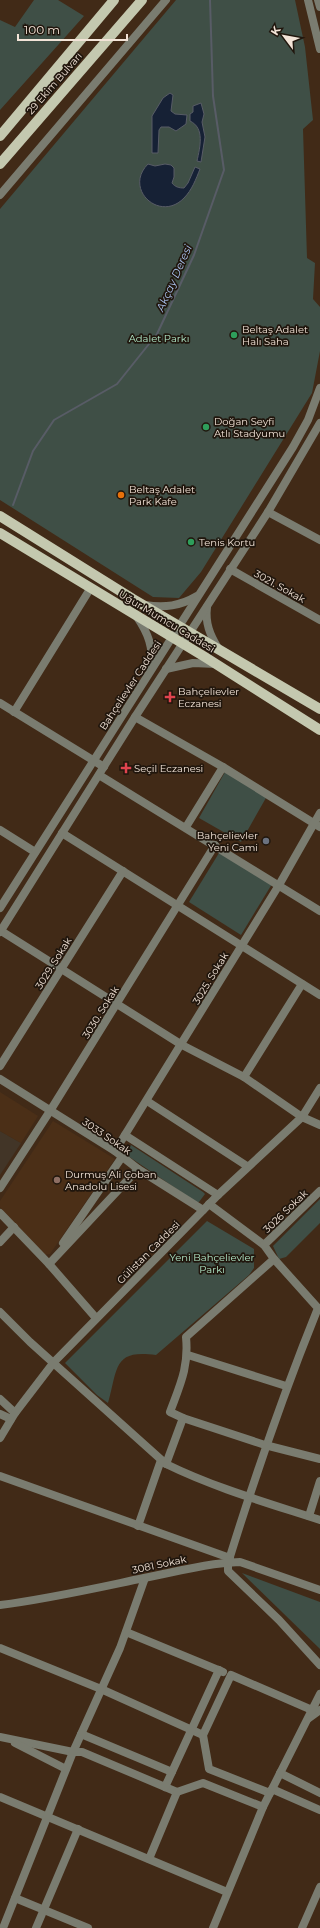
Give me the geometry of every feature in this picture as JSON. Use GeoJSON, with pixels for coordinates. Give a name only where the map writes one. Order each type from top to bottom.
{"type":"FeatureCollection","features":[{"type":"Feature","properties":{"kind":"main road","name":"29 Ekim Bulvarı"},"geometry":{"type":"LineString","coordinates":[[1,134],[114,0]]}},
{"type":"Feature","properties":{"kind":"main road","name":"29 Ekim Bulvarı"},"geometry":{"type":"LineString","coordinates":[[0,164],[142,0]]}},
{"type":"Feature","properties":{"kind":"main road","name":"Uğur Mumcu Caddesi"},"geometry":{"type":"LineString","coordinates":[[0,516],[143,605],[320,709]]}},
{"type":"Feature","properties":{"kind":"main road","name":"Uğur Mumcu Caddesi"},"geometry":{"type":"LineString","coordinates":[[0,533],[90,589],[216,664],[320,730]]}},
{"type":"Feature","properties":{"kind":"street"},"geometry":{"type":"LineString","coordinates":[[0,195],[166,0]]}},
{"type":"Feature","properties":{"kind":"street"},"geometry":{"type":"LineString","coordinates":[[308,0],[320,49]]}},
{"type":"Feature","properties":{"kind":"street"},"geometry":{"type":"LineString","coordinates":[[318,0],[320,7]]}},
{"type":"Feature","properties":{"kind":"street","name":"Bahçelievler Caddesi"},"geometry":{"type":"LineString","coordinates":[[0,908],[293,447],[308,420],[320,388]]}},
{"type":"Feature","properties":{"kind":"street"},"geometry":{"type":"LineString","coordinates":[[320,423],[268,512],[135,716],[0,931],[117,1002],[182,1045],[244,1078],[302,1117],[320,1125]]}},
{"type":"Feature","properties":{"kind":"street"},"geometry":{"type":"LineString","coordinates":[[268,512],[320,540]]}},
{"type":"Feature","properties":{"kind":"street","name":"3021. Sokak"},"geometry":{"type":"LineString","coordinates":[[230,570],[320,620]]}},
{"type":"Feature","properties":{"kind":"street"},"geometry":{"type":"LineString","coordinates":[[14,712],[90,589]]}},
{"type":"Feature","properties":{"kind":"street"},"geometry":{"type":"LineString","coordinates":[[143,605],[164,607],[177,606],[200,594]]}},
{"type":"Feature","properties":{"kind":"street"},"geometry":{"type":"LineString","coordinates":[[207,606],[206,616],[208,629],[218,648]]}},
{"type":"Feature","properties":{"kind":"street"},"geometry":{"type":"LineString","coordinates":[[137,617],[151,644],[152,653],[150,671]]}},
{"type":"Feature","properties":{"kind":"street"},"geometry":{"type":"LineString","coordinates":[[166,669],[192,663],[216,664]]}},
{"type":"Feature","properties":{"kind":"street"},"geometry":{"type":"LineString","coordinates":[[0,703],[104,767]]}},
{"type":"Feature","properties":{"kind":"street"},"geometry":{"type":"LineString","coordinates":[[135,716],[224,767],[317,825]]}},
{"type":"Feature","properties":{"kind":"street"},"geometry":{"type":"LineString","coordinates":[[186,827],[224,767]]}},
{"type":"Feature","properties":{"kind":"street"},"geometry":{"type":"LineString","coordinates":[[99,774],[279,884],[320,911]]}},
{"type":"Feature","properties":{"kind":"street","name":"3025. Sokak"},"geometry":{"type":"LineString","coordinates":[[115,1151],[182,1045],[279,884],[317,825],[320,813]]}},
{"type":"Feature","properties":{"kind":"street"},"geometry":{"type":"LineString","coordinates":[[0,830],[35,852]]}},
{"type":"Feature","properties":{"kind":"street"},"geometry":{"type":"LineString","coordinates":[[62,833],[320,995]]}},
{"type":"Feature","properties":{"kind":"street","name":"3030. Sokak"},"geometry":{"type":"LineString","coordinates":[[0,1188],[50,1111],[215,845]]}},
{"type":"Feature","properties":{"kind":"street","name":"3029. Sokak"},"geometry":{"type":"LineString","coordinates":[[0,1066],[123,871]]}},
{"type":"Feature","properties":{"kind":"street"},"geometry":{"type":"LineString","coordinates":[[244,1078],[302,984]]}},
{"type":"Feature","properties":{"kind":"street","name":"3033 Sokak"},"geometry":{"type":"LineString","coordinates":[[0,1079],[115,1151],[138,1170],[206,1207],[264,1245],[274,1259],[319,1309]]}},
{"type":"Feature","properties":{"kind":"street","name":"Gülistan Caddesi"},"geometry":{"type":"LineString","coordinates":[[0,1438],[13,1416],[54,1362],[247,1166],[302,1117],[320,1088]]}},
{"type":"Feature","properties":{"kind":"street"},"geometry":{"type":"LineString","coordinates":[[147,1101],[247,1166]]}},
{"type":"Feature","properties":{"kind":"street","name":"3033 Sokak"},"geometry":{"type":"LineString","coordinates":[[125,1136],[218,1195]]}},
{"type":"Feature","properties":{"kind":"street"},"geometry":{"type":"LineString","coordinates":[[49,1264],[122,1157]]}},
{"type":"Feature","properties":{"kind":"street"},"geometry":{"type":"LineString","coordinates":[[49,1264],[138,1170]]}},
{"type":"Feature","properties":{"kind":"street","name":"3026 Sokak"},"geometry":{"type":"LineString","coordinates":[[264,1245],[320,1191]]}},
{"type":"Feature","properties":{"kind":"street"},"geometry":{"type":"LineString","coordinates":[[0,1213],[49,1264],[96,1318]]}},
{"type":"Feature","properties":{"kind":"street"},"geometry":{"type":"LineString","coordinates":[[0,1242],[14,1227]]}},
{"type":"Feature","properties":{"kind":"street"},"geometry":{"type":"LineString","coordinates":[[274,1259],[186,1338],[188,1355],[184,1373],[170,1412],[183,1418],[265,1445],[320,1459]]}},
{"type":"Feature","properties":{"kind":"street"},"geometry":{"type":"LineString","coordinates":[[319,1309],[286,1386],[265,1445],[229,1560],[228,1571],[283,1625],[320,1665]]}},
{"type":"Feature","properties":{"kind":"street"},"geometry":{"type":"LineString","coordinates":[[0,1312],[30,1342],[164,1462],[182,1472],[249,1497],[320,1520]]}},
{"type":"Feature","properties":{"kind":"street"},"geometry":{"type":"LineString","coordinates":[[188,1355],[286,1386]]}},
{"type":"Feature","properties":{"kind":"street"},"geometry":{"type":"LineString","coordinates":[[0,1399],[13,1416]]}},
{"type":"Feature","properties":{"kind":"street"},"geometry":{"type":"LineString","coordinates":[[0,1414],[13,1416]]}},
{"type":"Feature","properties":{"kind":"street"},"geometry":{"type":"LineString","coordinates":[[138,1526],[183,1418]]}},
{"type":"Feature","properties":{"kind":"street"},"geometry":{"type":"LineString","coordinates":[[0,1476],[229,1560]]}},
{"type":"Feature","properties":{"kind":"street"},"geometry":{"type":"LineString","coordinates":[[309,1516],[320,1481]]}},
{"type":"Feature","properties":{"kind":"street","name":"3081 Sokak"},"geometry":{"type":"LineString","coordinates":[[0,1605],[145,1578],[229,1560],[240,1562],[320,1590]]}},
{"type":"Feature","properties":{"kind":"street"},"geometry":{"type":"LineString","coordinates":[[3,1928],[73,1752],[126,1632],[145,1578]]}},
{"type":"Feature","properties":{"kind":"street"},"geometry":{"type":"LineString","coordinates":[[126,1632],[316,1710]]}},
{"type":"Feature","properties":{"kind":"street"},"geometry":{"type":"LineString","coordinates":[[0,1648],[101,1688],[203,1736]]}},
{"type":"Feature","properties":{"kind":"street"},"geometry":{"type":"LineString","coordinates":[[165,1787],[219,1670]]}},
{"type":"Feature","properties":{"kind":"street"},"geometry":{"type":"LineString","coordinates":[[203,1783],[209,1769],[203,1736],[231,1675]]}},
{"type":"Feature","properties":{"kind":"street"},"geometry":{"type":"LineString","coordinates":[[213,1928],[263,1807],[307,1720],[316,1710],[320,1694]]}},
{"type":"Feature","properties":{"kind":"street"},"geometry":{"type":"LineString","coordinates":[[81,1734],[172,1772]]}},
{"type":"Feature","properties":{"kind":"street"},"geometry":{"type":"LineString","coordinates":[[2,1738],[73,1752],[82,1752],[177,1792],[203,1783],[263,1807]]}},
{"type":"Feature","properties":{"kind":"street"},"geometry":{"type":"LineString","coordinates":[[2,1738],[66,1769]]}},
{"type":"Feature","properties":{"kind":"street"},"geometry":{"type":"LineString","coordinates":[[209,1769],[320,1810]]}},
{"type":"Feature","properties":{"kind":"street"},"geometry":{"type":"LineString","coordinates":[[280,1773],[320,1793]]}},
{"type":"Feature","properties":{"kind":"street"},"geometry":{"type":"LineString","coordinates":[[149,1859],[177,1792]]}},
{"type":"Feature","properties":{"kind":"street"},"geometry":{"type":"LineString","coordinates":[[0,1797],[227,1892]]}},
{"type":"Feature","properties":{"kind":"street"},"geometry":{"type":"LineString","coordinates":[[36,1928],[78,1829]]}},
{"type":"Feature","properties":{"kind":"street"},"geometry":{"type":"LineString","coordinates":[[302,1928],[320,1886]]}},
{"type":"Feature","properties":{"kind":"street"},"geometry":{"type":"LineString","coordinates":[[15,1898],[88,1928]]}},
{"type":"Feature","properties":{"kind":"shaded area"},"geometry":{"type":"Polygon","coordinates":[[[0,1092],[38,1116],[21,1143],[0,1131],[0,1092]]]}},
{"type":"Feature","properties":{"kind":"shaded area","name":"Durmuş Ali Çoban Anadolu Lisesi"},"geometry":{"type":"Polygon","coordinates":[[[53,1121],[115,1159],[50,1254],[44,1255],[0,1207],[0,1201],[53,1121]]]}},
{"type":"Feature","properties":{"kind":"shaded area"},"geometry":{"type":"Polygon","coordinates":[[[0,1131],[21,1143],[0,1175],[0,1131]]]}},
{"type":"Feature","properties":{"kind":"green space"},"geometry":{"type":"Polygon","coordinates":[[[34,0],[58,0],[84,16],[0,110],[0,20],[15,27],[34,0]]]}},
{"type":"Feature","properties":{"kind":"green space","name":"Adalet Parkı"},"geometry":{"type":"Polygon","coordinates":[[[176,0],[295,0],[305,47],[313,120],[303,129],[307,258],[315,263],[313,299],[320,307],[320,351],[312,393],[201,572],[179,598],[153,597],[0,500],[0,209],[176,0]]]}},
{"type":"Feature","properties":{"kind":"green space"},"geometry":{"type":"Polygon","coordinates":[[[225,772],[267,796],[241,842],[199,818],[225,772]]]}},
{"type":"Feature","properties":{"kind":"green space"},"geometry":{"type":"Polygon","coordinates":[[[219,853],[272,884],[241,935],[189,902],[219,853]]]}},
{"type":"Feature","properties":{"kind":"green space"},"geometry":{"type":"Polygon","coordinates":[[[131,1145],[205,1194],[199,1202],[196,1202],[125,1154],[131,1145]]]}},
{"type":"Feature","properties":{"kind":"green space"},"geometry":{"type":"Polygon","coordinates":[[[320,1199],[320,1223],[286,1257],[279,1259],[273,1246],[320,1199]]]}},
{"type":"Feature","properties":{"kind":"green space","name":"Yeni Bahçelievler Parkı"},"geometry":{"type":"Polygon","coordinates":[[[207,1221],[254,1249],[254,1268],[249,1275],[156,1355],[142,1354],[132,1355],[125,1358],[116,1371],[108,1403],[97,1395],[65,1363],[207,1221]]]}},
{"type":"Feature","properties":{"kind":"green space"},"geometry":{"type":"Polygon","coordinates":[[[242,1573],[320,1602],[320,1649],[242,1573]]]}},
{"type":"Feature","properties":{"kind":"water"},"geometry":{"type":"Polygon","coordinates":[[[170,93],[173,95],[171,111],[175,114],[187,115],[186,124],[176,131],[169,127],[161,127],[159,130],[158,153],[152,153],[152,116],[163,98],[170,93]]]}},
{"type":"Feature","properties":{"kind":"water"},"geometry":{"type":"Polygon","coordinates":[[[201,103],[204,114],[202,122],[205,137],[201,162],[197,161],[200,133],[195,124],[190,121],[190,114],[193,112],[193,106],[201,103]]]}},
{"type":"Feature","properties":{"kind":"water"},"geometry":{"type":"Polygon","coordinates":[[[148,164],[155,166],[165,164],[171,165],[174,168],[172,183],[182,188],[184,188],[188,183],[195,167],[200,169],[192,188],[187,195],[175,205],[165,207],[155,205],[148,200],[142,192],[140,183],[141,174],[148,164]]]}},
{"type":"Feature","properties":{"kind":"waterway","name":"Akçay Deresi"},"geometry":{"type":"LineString","coordinates":[[13,505],[33,451],[54,420],[117,384],[157,334],[194,255],[224,170],[213,96],[210,0]]}},
{"type":"Feature","properties":{"kind":"place","name":"Beltaş Adalet Halı Saha"},"geometry":{"type":"Point","coordinates":[234,335]}},
{"type":"Feature","properties":{"kind":"place","name":"Doğan Seyfi Atlı Stadyumu"},"geometry":{"type":"Point","coordinates":[206,427]}},
{"type":"Feature","properties":{"kind":"place","name":"Beltaş Adalet Park Kafe"},"geometry":{"type":"Point","coordinates":[121,495]}},
{"type":"Feature","properties":{"kind":"place","name":"Tenis Kortu"},"geometry":{"type":"Point","coordinates":[191,542]}},
{"type":"Feature","properties":{"kind":"place","name":"Bahçelievler Eczanesi"},"geometry":{"type":"Point","coordinates":[170,697]}},
{"type":"Feature","properties":{"kind":"place","name":"Seçil Eczanesi"},"geometry":{"type":"Point","coordinates":[126,768]}},
{"type":"Feature","properties":{"kind":"place","name":"Bahçelievler Yeni Cami"},"geometry":{"type":"Point","coordinates":[266,841]}},
{"type":"Feature","properties":{"kind":"place","name":"Durmuş Ali Çoban Anadolu Lisesi"},"geometry":{"type":"Point","coordinates":[57,1180]}}]}
